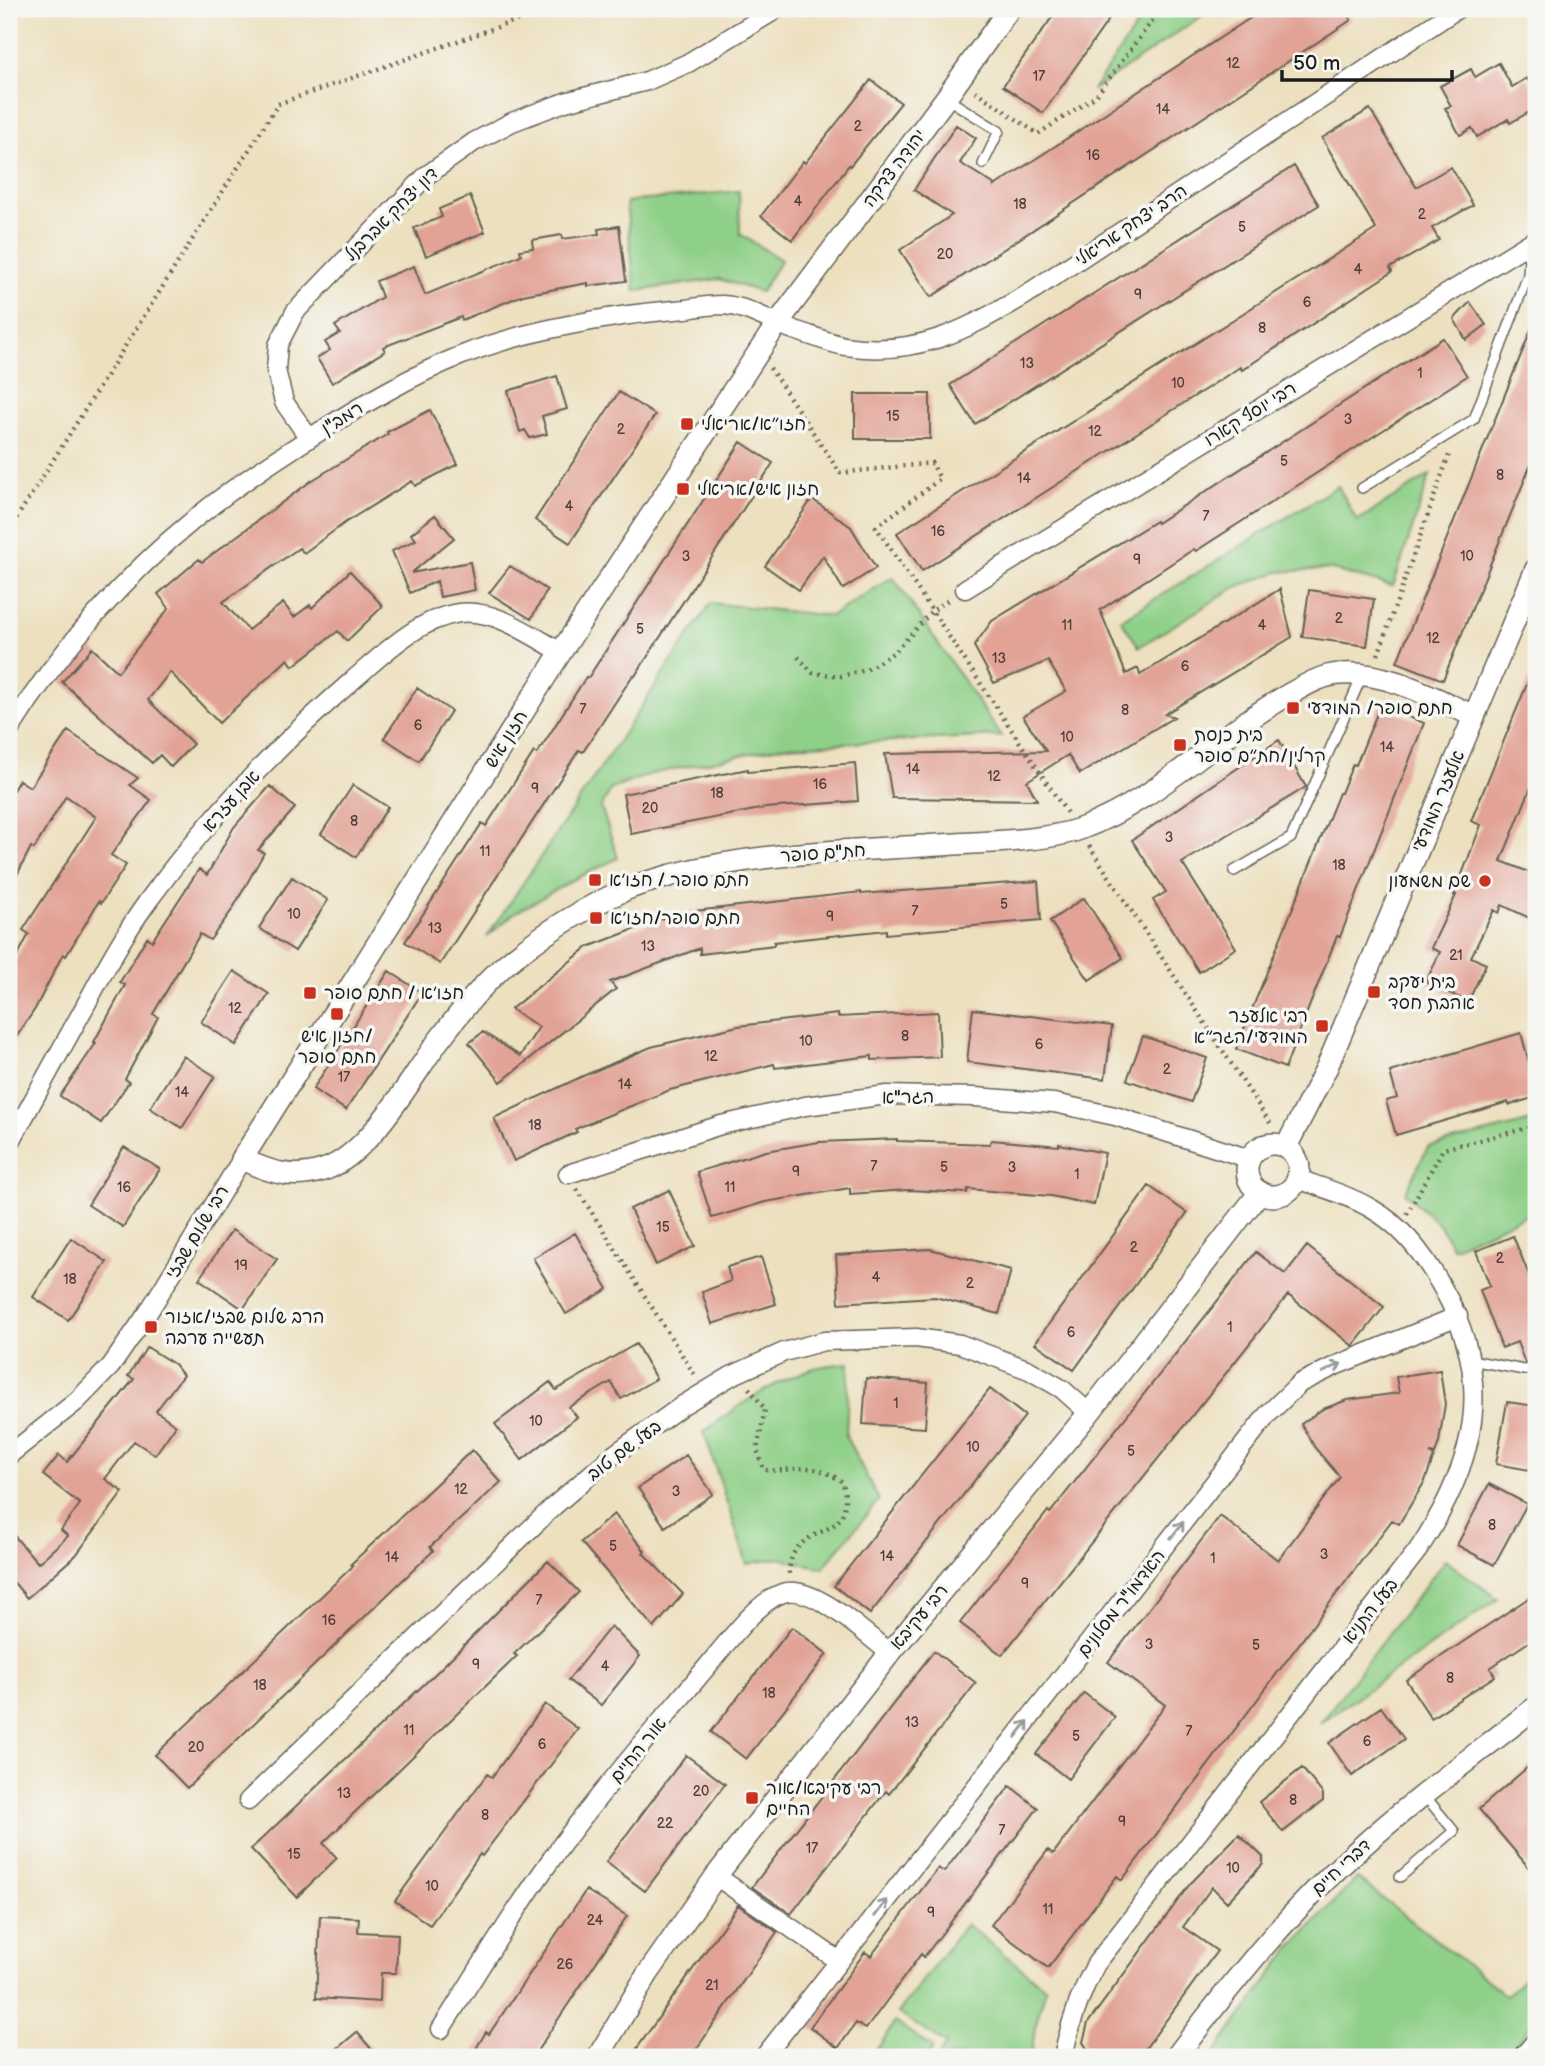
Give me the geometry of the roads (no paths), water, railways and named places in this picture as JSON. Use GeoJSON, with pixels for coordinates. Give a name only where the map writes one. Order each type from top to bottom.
{"type":"FeatureCollection","features":[{"type":"Feature","properties":{"kind":"street","name":"דון יצחק אברבנל"},"geometry":{"type":"LineString","coordinates":[[309,438],[284,402],[276,370],[278,345],[295,312],[427,175],[474,142],[512,122],[565,102],[648,81],[688,63],[778,9]]}},
{"type":"Feature","properties":{"kind":"street","name":"יהודה צדקה"},"geometry":{"type":"LineString","coordinates":[[777,324],[1009,9]]}},
{"type":"Feature","properties":{"kind":"street","name":"הרב יצחק אריאלי"},"geometry":{"type":"LineString","coordinates":[[777,324],[842,346],[877,349],[907,348],[944,338],[983,321],[1457,9]]}},
{"type":"Feature","properties":{"kind":"street","name":"רבי יוסף קארו"},"geometry":{"type":"LineString","coordinates":[[965,589],[1530,243]]}},
{"type":"Feature","properties":{"kind":"street","name":"רמב\"ן"},"geometry":{"type":"LineString","coordinates":[[9,731],[58,660],[104,606],[195,518],[309,438],[413,377],[461,355],[536,333],[635,314],[721,305],[745,309],[777,324]]}},
{"type":"Feature","properties":{"kind":"street","name":"חזון איש"},"geometry":{"type":"LineString","coordinates":[[242,1158],[561,652],[777,324]]}},
{"type":"Feature","properties":{"kind":"street","name":"אלעזר המודעי"},"geometry":{"type":"LineString","coordinates":[[1286,1147],[1327,1067],[1536,569]]}},
{"type":"Feature","properties":{"kind":"street","name":"אבן עזרא"},"geometry":{"type":"LineString","coordinates":[[9,1145],[102,976],[147,903],[199,836],[312,716],[393,646],[431,622],[458,613],[480,613],[502,620],[561,652]]}},
{"type":"Feature","properties":{"kind":"street","name":"חת\"ם סופר"},"geometry":{"type":"LineString","coordinates":[[242,1158],[281,1175],[300,1175],[326,1170],[350,1155],[374,1132],[442,1037],[482,989],[513,958],[561,923],[626,889],[698,868],[757,857],[976,842],[1046,836],[1078,830],[1138,801],[1262,710],[1315,680],[1339,673],[1389,680],[1474,716]]}},
{"type":"Feature","properties":{"kind":"street","name":"הגר\"א"},"geometry":{"type":"LineString","coordinates":[[568,1174],[721,1125],[805,1106],[887,1096],[975,1097],[1054,1103],[1115,1116],[1250,1159]]}},
{"type":"Feature","properties":{"kind":"street"},"geometry":{"type":"LineString","coordinates":[[1278,1144],[1286,1147],[1297,1157],[1300,1172],[1294,1186],[1274,1196],[1260,1192],[1250,1181],[1250,1159],[1262,1147],[1278,1144]]}},
{"type":"Feature","properties":{"kind":"street","name":"רבי שלום שבזי"},"geometry":{"type":"LineString","coordinates":[[9,1455],[77,1401],[111,1366],[149,1311],[242,1158]]}},
{"type":"Feature","properties":{"kind":"street","name":"בעל התניא"},"geometry":{"type":"LineString","coordinates":[[1063,2057],[1070,2022],[1080,1994],[1096,1964],[1418,1550],[1441,1516],[1459,1476],[1469,1441],[1475,1398],[1471,1360],[1458,1316],[1433,1270],[1408,1237],[1374,1210],[1342,1194],[1298,1179]]}},
{"type":"Feature","properties":{"kind":"street","name":"רבי עקיבא"},"geometry":{"type":"LineString","coordinates":[[598,2057],[647,1975],[716,1876],[890,1653],[1089,1413],[1260,1192]]}},
{"type":"Feature","properties":{"kind":"street","name":"האדמו\"ר מסלונים"},"geometry":{"type":"LineString","coordinates":[[764,2057],[1268,1414],[1300,1383],[1337,1365],[1458,1316]]}},
{"type":"Feature","properties":{"kind":"street","name":"בעל שם טוב"},"geometry":{"type":"LineString","coordinates":[[248,1801],[554,1506],[611,1456],[731,1376],[784,1352],[824,1341],[916,1338],[960,1344],[1029,1370],[1062,1389],[1089,1413]]}},
{"type":"Feature","properties":{"kind":"street","name":"אור החיים"},"geometry":{"type":"LineString","coordinates":[[441,2029],[509,1922],[572,1832],[641,1745],[751,1615],[775,1596],[789,1591],[810,1596],[828,1605],[890,1653]]}},
{"type":"Feature","properties":{"kind":"street","name":"דברי חיים"},"geometry":{"type":"LineString","coordinates":[[1175,2057],[1230,1986],[1296,1911],[1357,1850],[1536,1707]]}},
{"type":"Feature","properties":{"kind":"street"},"geometry":{"type":"LineString","coordinates":[[716,1876],[839,1961]]}},
{"type":"Feature","properties":{"kind":"street"},"geometry":{"type":"LineString","coordinates":[[1522,2057],[1536,2041]]}},
{"type":"Feature","properties":{"kind":"lane"},"geometry":{"type":"LineString","coordinates":[[946,98],[999,131],[983,164]]}},
{"type":"Feature","properties":{"kind":"lane"},"geometry":{"type":"LineString","coordinates":[[1362,488],[1474,419],[1528,275],[1530,243]]}},
{"type":"Feature","properties":{"kind":"lane"},"geometry":{"type":"LineString","coordinates":[[1234,871],[1291,838],[1367,675]]}},
{"type":"Feature","properties":{"kind":"lane"},"geometry":{"type":"LineString","coordinates":[[1471,1360],[1524,1370],[1536,1369]]}},
{"type":"Feature","properties":{"kind":"lane"},"geometry":{"type":"LineString","coordinates":[[1400,1877],[1454,1831],[1424,1796]]}},
{"type":"Feature","properties":{"kind":"place","name":"חזו״א/אריאלי"},"geometry":{"type":"Point","coordinates":[687,424]}},
{"type":"Feature","properties":{"kind":"place","name":"חזון איש/אריאלי"},"geometry":{"type":"Point","coordinates":[683,489]}},
{"type":"Feature","properties":{"kind":"place","name":"חתם סופר/ המודעי"},"geometry":{"type":"Point","coordinates":[1293,708]}},
{"type":"Feature","properties":{"kind":"place","name":"בית כנסת קרלין/חת״ם סופר"},"geometry":{"type":"Point","coordinates":[1180,745]}},
{"type":"Feature","properties":{"kind":"place","name":"חתם סופר / חזו׳א"},"geometry":{"type":"Point","coordinates":[595,880]}},
{"type":"Feature","properties":{"kind":"place","name":"שם משמעון"},"geometry":{"type":"Point","coordinates":[1485,881]}},
{"type":"Feature","properties":{"kind":"place","name":"חתם סופר/חזו׳א"},"geometry":{"type":"Point","coordinates":[596,918]}},
{"type":"Feature","properties":{"kind":"place","name":"בית יעקב אהבת חסד"},"geometry":{"type":"Point","coordinates":[1374,992]}},
{"type":"Feature","properties":{"kind":"place","name":"חזו׳א / חתם סופר"},"geometry":{"type":"Point","coordinates":[310,993]}},
{"type":"Feature","properties":{"kind":"place","name":"חזון איש/ חתם סופר"},"geometry":{"type":"Point","coordinates":[337,1014]}},
{"type":"Feature","properties":{"kind":"place","name":"רבי אלעזר המודעי/הגר״א"},"geometry":{"type":"Point","coordinates":[1322,1026]}},
{"type":"Feature","properties":{"kind":"place","name":"הרב שלום שבזי/אזור תעשייה ערבה"},"geometry":{"type":"Point","coordinates":[151,1327]}},
{"type":"Feature","properties":{"kind":"place","name":"רבי עקיבא/אור החיים"},"geometry":{"type":"Point","coordinates":[752,1798]}}]}
